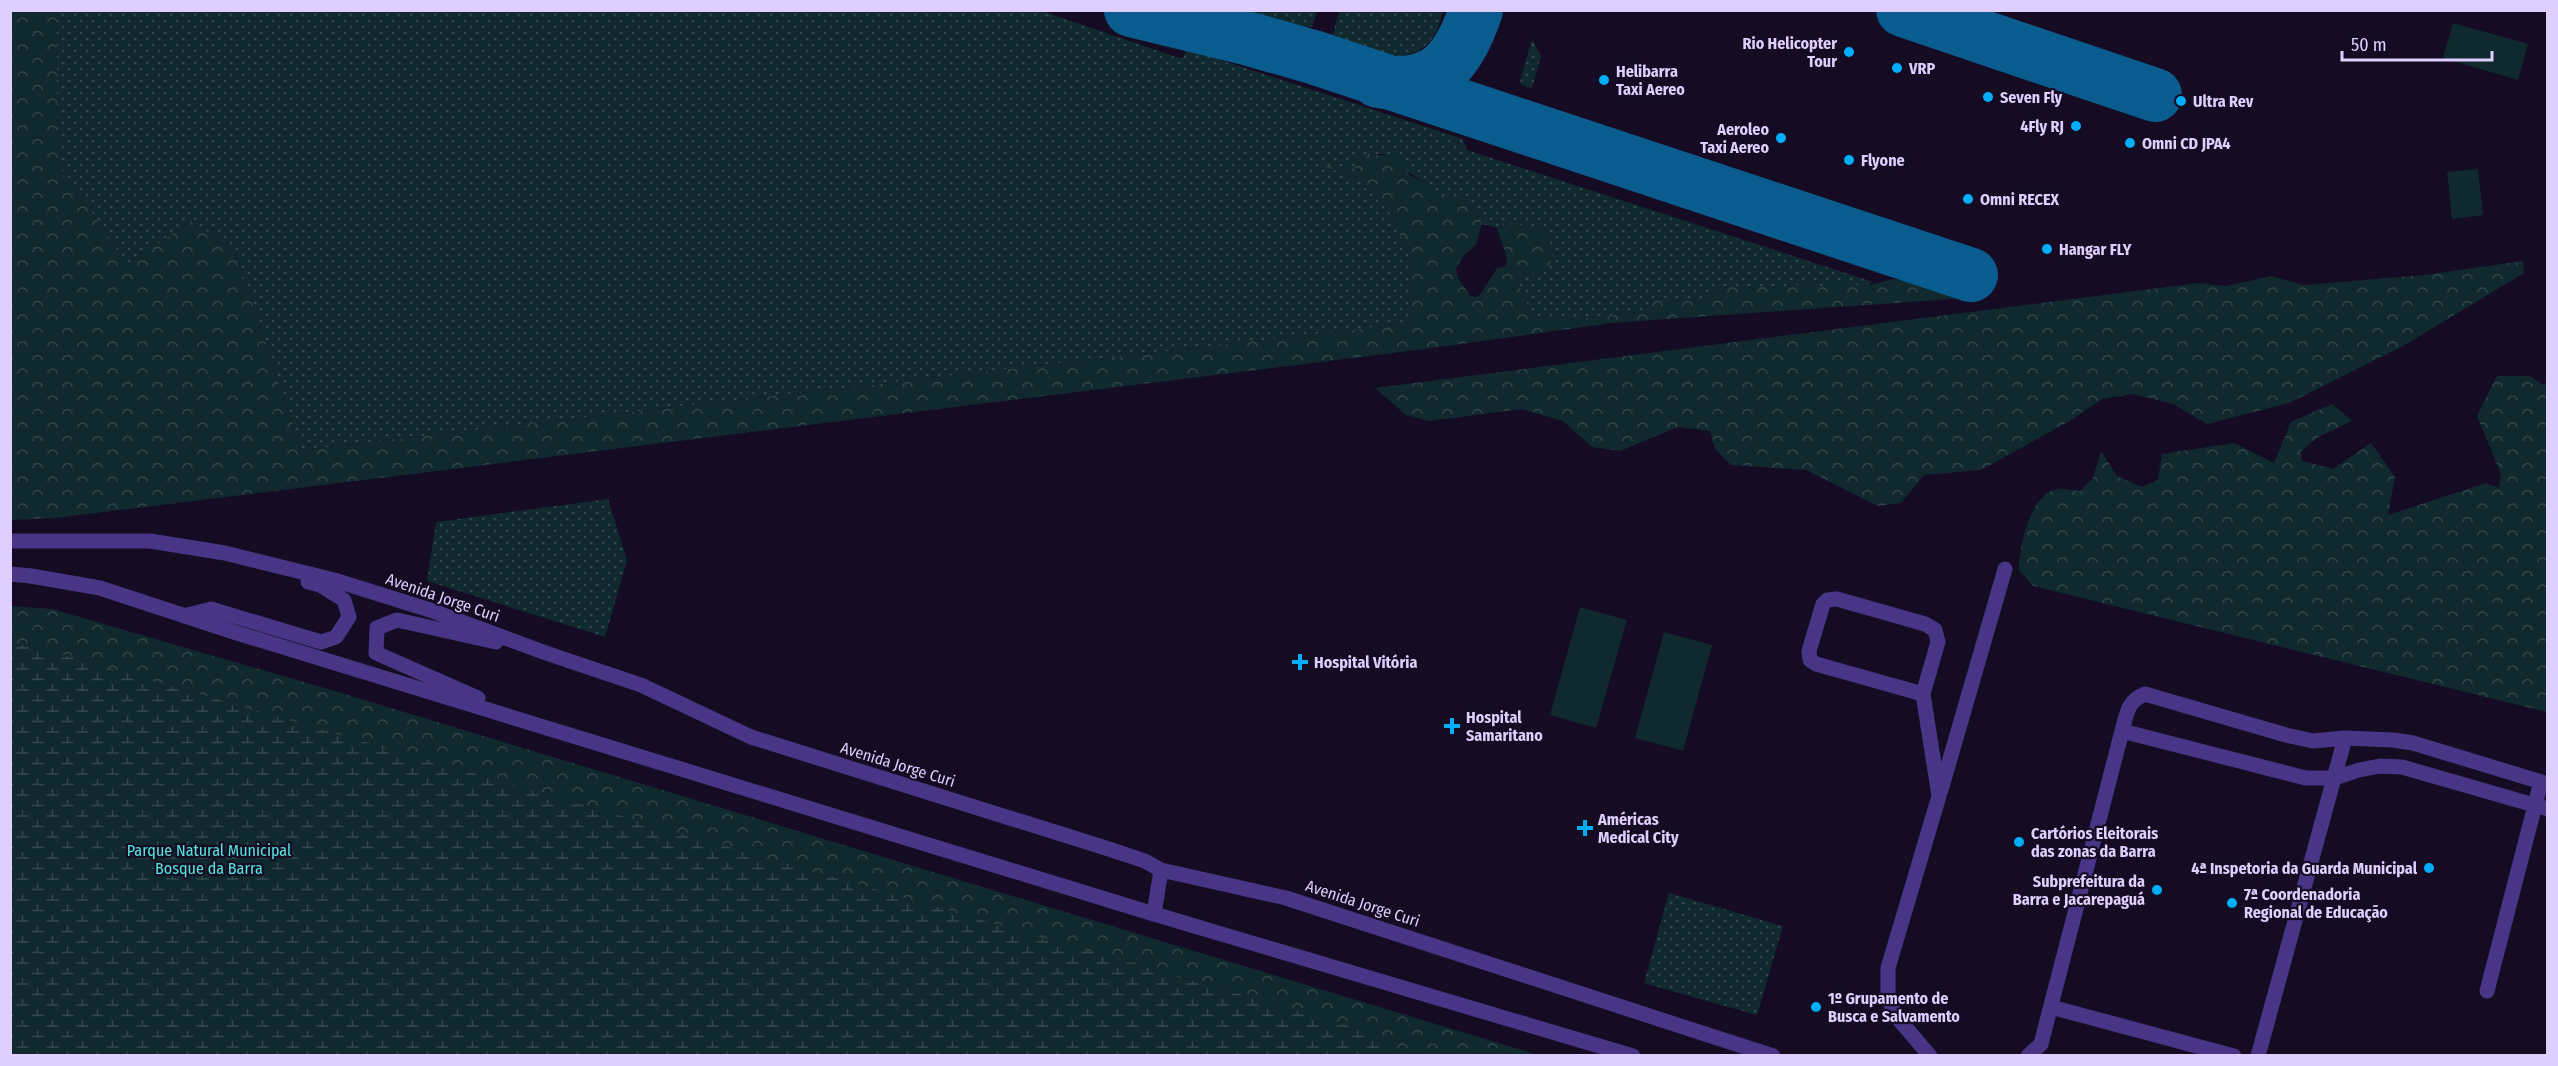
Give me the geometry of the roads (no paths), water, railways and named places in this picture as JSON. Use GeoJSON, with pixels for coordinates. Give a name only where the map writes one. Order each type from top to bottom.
{"type":"FeatureCollection","features":[{"type":"Feature","properties":{"kind":"street","name":"Avenida Jorge Curi"},"geometry":{"type":"LineString","coordinates":[[10,541],[150,541],[240,556],[334,580],[420,607],[641,685],[751,737],[1109,849],[1145,861],[1161,870],[1286,898],[1773,1056]]}},
{"type":"Feature","properties":{"kind":"street"},"geometry":{"type":"LineString","coordinates":[[184,616],[211,609],[321,642],[336,636],[349,617],[344,600],[320,585],[248,562],[240,556]]}},
{"type":"Feature","properties":{"kind":"street"},"geometry":{"type":"LineString","coordinates":[[1930,1056],[1895,1015],[1888,997],[1888,968],[2004,569]]}},
{"type":"Feature","properties":{"kind":"street"},"geometry":{"type":"LineString","coordinates":[[10,574],[100,588],[184,616],[1154,914],[1633,1056]]}},
{"type":"Feature","properties":{"kind":"street"},"geometry":{"type":"LineString","coordinates":[[1923,693],[1816,664],[1810,660],[1809,651],[1823,604],[1827,600],[1837,599],[1925,624],[1935,630],[1938,642],[1923,693],[1939,796]]}},
{"type":"Feature","properties":{"kind":"street"},"geometry":{"type":"LineString","coordinates":[[540,726],[376,653],[375,641],[377,628],[397,620],[546,653]]}},
{"type":"Feature","properties":{"kind":"street"},"geometry":{"type":"LineString","coordinates":[[2028,1056],[2042,1044],[2129,707],[2135,698],[2145,694],[2313,741],[2345,738],[2413,743],[2544,783],[2541,808],[2487,991]]}},
{"type":"Feature","properties":{"kind":"street"},"geometry":{"type":"LineString","coordinates":[[2122,731],[2306,778],[2335,778],[2380,766],[2403,767],[2541,808]]}},
{"type":"Feature","properties":{"kind":"street"},"geometry":{"type":"LineString","coordinates":[[2258,1056],[2345,738]]}},
{"type":"Feature","properties":{"kind":"street"},"geometry":{"type":"LineString","coordinates":[[1154,914],[1161,870]]}},
{"type":"Feature","properties":{"kind":"street"},"geometry":{"type":"LineString","coordinates":[[2051,1007],[2234,1056]]}},
{"type":"Feature","properties":{"kind":"place","name":"Rio Helicopter Tour"},"geometry":{"type":"Point","coordinates":[1849,52]}},
{"type":"Feature","properties":{"kind":"place","name":"VRP"},"geometry":{"type":"Point","coordinates":[1897,68]}},
{"type":"Feature","properties":{"kind":"place","name":"Helibarra Taxi Aereo"},"geometry":{"type":"Point","coordinates":[1604,80]}},
{"type":"Feature","properties":{"kind":"place","name":"Seven Fly"},"geometry":{"type":"Point","coordinates":[1988,97]}},
{"type":"Feature","properties":{"kind":"place","name":"Ultra Rev"},"geometry":{"type":"Point","coordinates":[2181,101]}},
{"type":"Feature","properties":{"kind":"place","name":"4Fly RJ"},"geometry":{"type":"Point","coordinates":[2076,126]}},
{"type":"Feature","properties":{"kind":"place","name":"Aeroleo Taxi Aereo"},"geometry":{"type":"Point","coordinates":[1781,138]}},
{"type":"Feature","properties":{"kind":"place","name":"Omni CD JPA4"},"geometry":{"type":"Point","coordinates":[2130,143]}},
{"type":"Feature","properties":{"kind":"place","name":"Flyone"},"geometry":{"type":"Point","coordinates":[1849,160]}},
{"type":"Feature","properties":{"kind":"place","name":"Omni RECEX"},"geometry":{"type":"Point","coordinates":[1968,199]}},
{"type":"Feature","properties":{"kind":"place","name":"Hangar FLY"},"geometry":{"type":"Point","coordinates":[2047,249]}},
{"type":"Feature","properties":{"kind":"place","name":"Hospital Vitória"},"geometry":{"type":"Point","coordinates":[1300,662]}},
{"type":"Feature","properties":{"kind":"place","name":"Hospital Samaritano"},"geometry":{"type":"Point","coordinates":[1452,726]}},
{"type":"Feature","properties":{"kind":"place","name":"Américas Medical City"},"geometry":{"type":"Point","coordinates":[1585,828]}},
{"type":"Feature","properties":{"kind":"place","name":"Cartórios Eleitorais das zonas da Barra"},"geometry":{"type":"Point","coordinates":[2019,842]}},
{"type":"Feature","properties":{"kind":"place","name":"4ª Inspetoria da Guarda Municipal"},"geometry":{"type":"Point","coordinates":[2429,868]}},
{"type":"Feature","properties":{"kind":"place","name":"Subprefeitura da Barra e Jacarepaguá"},"geometry":{"type":"Point","coordinates":[2157,890]}},
{"type":"Feature","properties":{"kind":"place","name":"7ª Coordenadoria Regional de Educação"},"geometry":{"type":"Point","coordinates":[2232,903]}},
{"type":"Feature","properties":{"kind":"place","name":"1º Grupamento de Busca e Salvamento"},"geometry":{"type":"Point","coordinates":[1816,1007]}},
{"type":"Feature","properties":{"kind":"park label","name":"Parque Natural Municipal Bosque da Barra"},"geometry":{"type":"Point","coordinates":[209,859]}}]}
